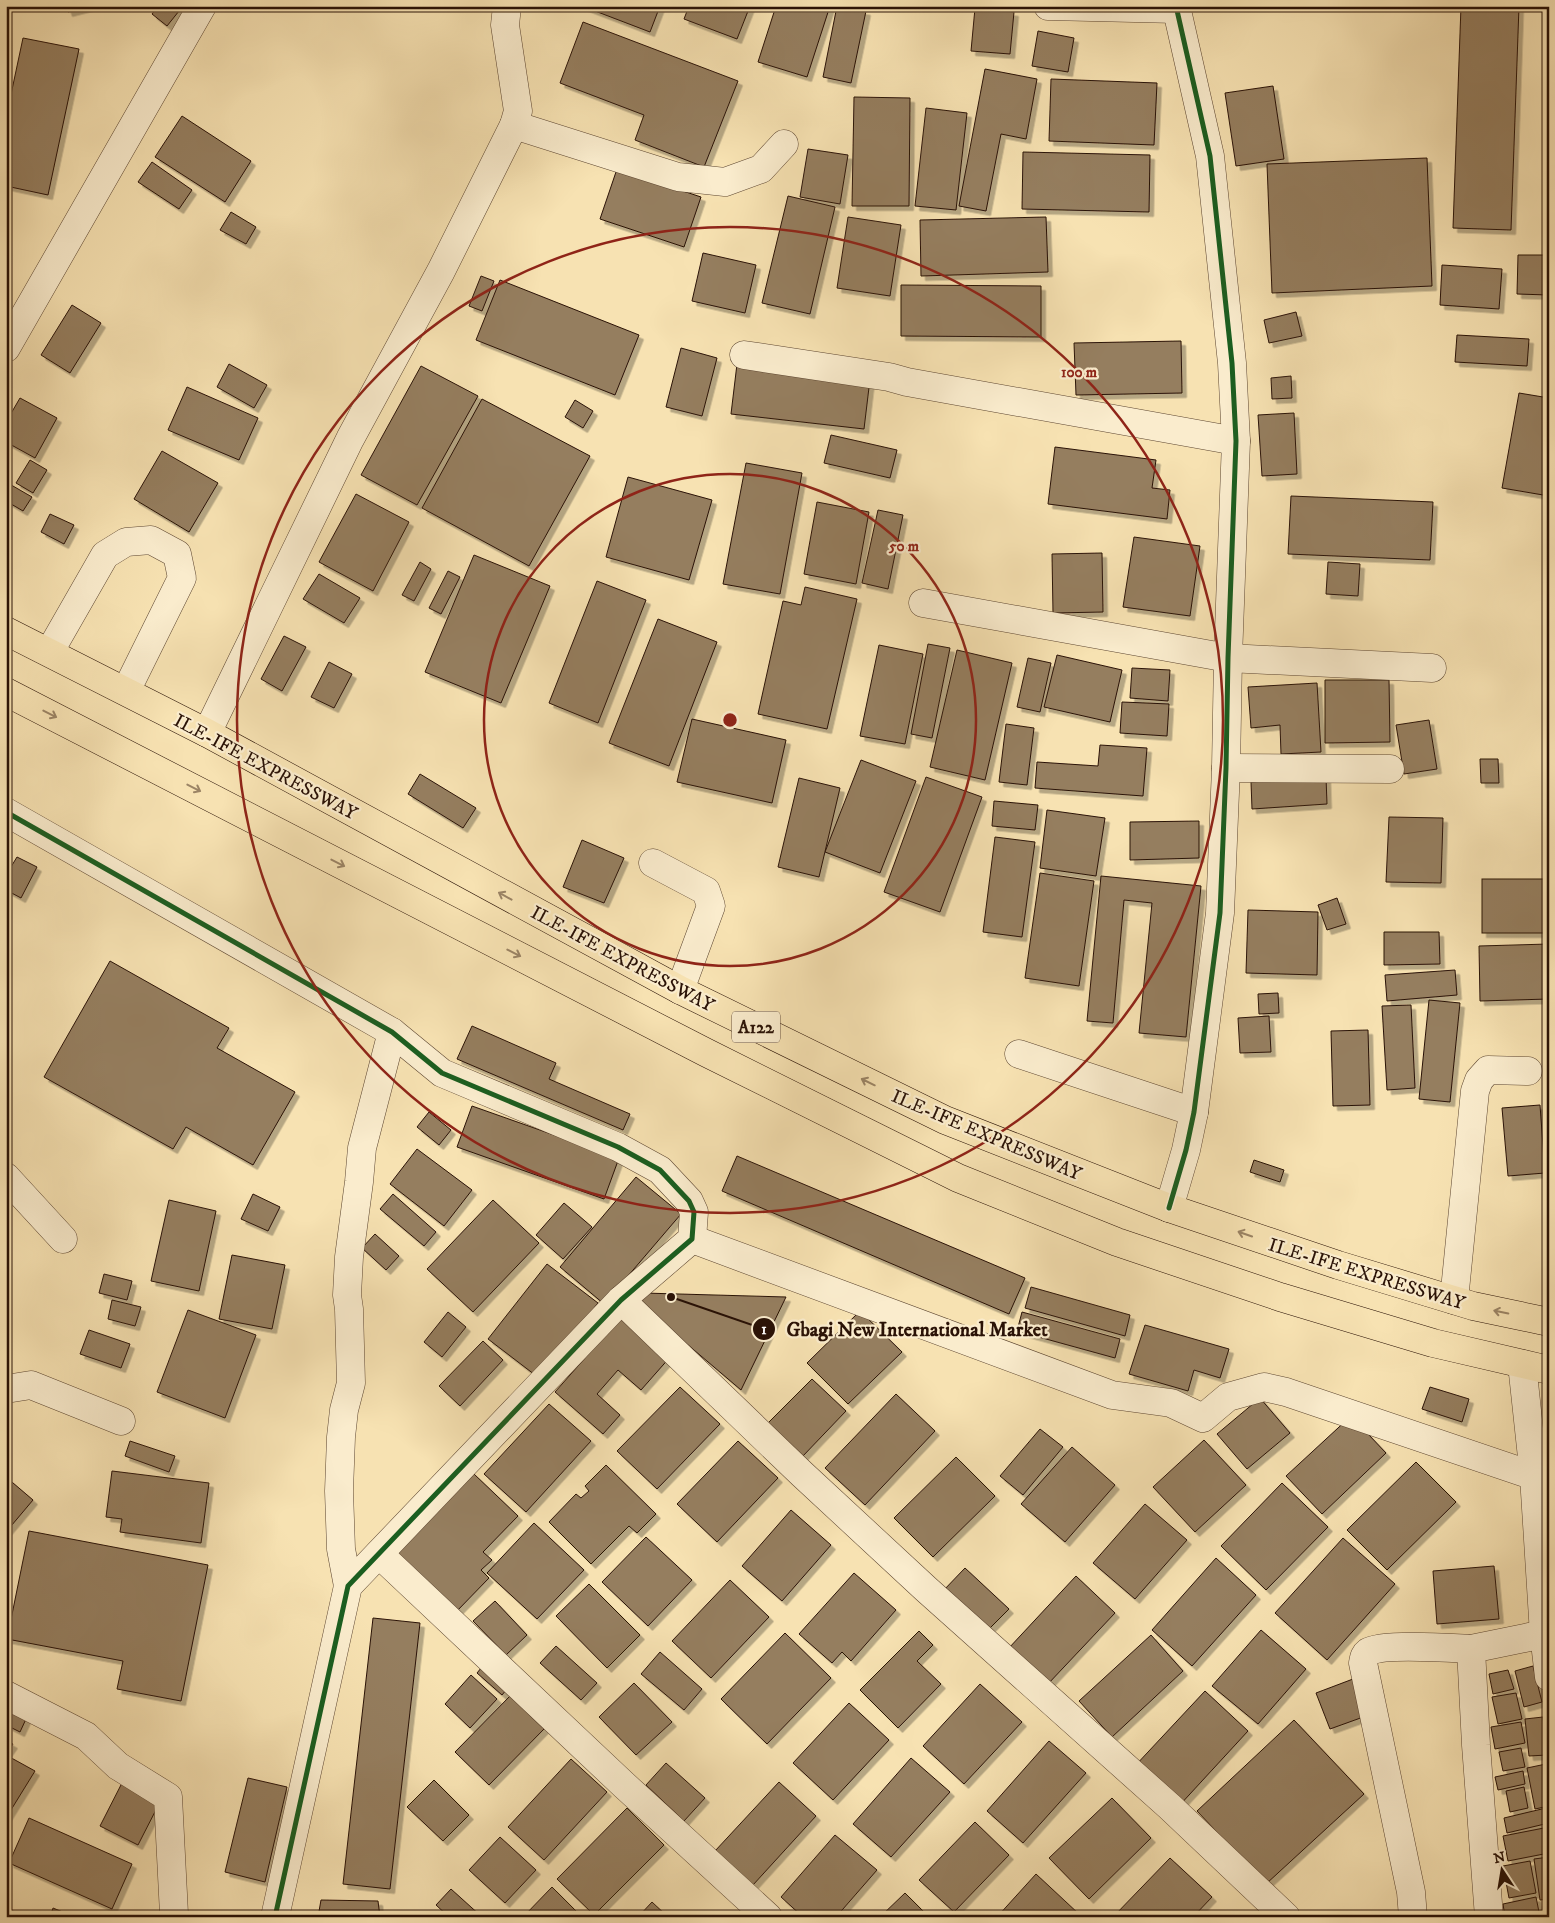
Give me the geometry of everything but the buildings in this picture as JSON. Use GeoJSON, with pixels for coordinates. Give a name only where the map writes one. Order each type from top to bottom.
{"type":"FeatureCollection","features":[{"type":"Feature","properties":{"kind":"highway","name":"ILE-IFE EXPRESSWAY"},"geometry":{"type":"LineString","coordinates":[[6,631],[50,651],[207,733],[680,990],[945,1120],[1169,1208],[1338,1265],[1473,1306],[1549,1322]]}},
{"type":"Feature","properties":{"kind":"highway","name":"A122"},"geometry":{"type":"LineString","coordinates":[[6,692],[698,1048],[958,1178],[1118,1242],[1280,1297],[1433,1343],[1549,1370]]}},
{"type":"Feature","properties":{"kind":"street"},"geometry":{"type":"LineString","coordinates":[[6,348],[202,6]]}},
{"type":"Feature","properties":{"kind":"street"},"geometry":{"type":"LineString","coordinates":[[207,733],[350,440],[441,271],[514,125],[518,111],[505,25],[508,6]]}},
{"type":"Feature","properties":{"kind":"street"},"geometry":{"type":"LineString","coordinates":[[1048,6],[1177,8],[1210,156],[1232,363],[1236,440],[1220,913],[1194,1112],[1186,1150],[1169,1208]]}},
{"type":"Feature","properties":{"kind":"street"},"geometry":{"type":"LineString","coordinates":[[514,125],[678,178],[725,182],[761,169],[784,144]]}},
{"type":"Feature","properties":{"kind":"street"},"geometry":{"type":"LineString","coordinates":[[744,355],[889,377],[908,382],[1236,440]]}},
{"type":"Feature","properties":{"kind":"street"},"geometry":{"type":"LineString","coordinates":[[50,651],[105,555],[126,542],[151,540],[177,554],[182,578],[126,691]]}},
{"type":"Feature","properties":{"kind":"street"},"geometry":{"type":"LineString","coordinates":[[923,603],[1228,658],[1432,668]]}},
{"type":"Feature","properties":{"kind":"street"},"geometry":{"type":"LineString","coordinates":[[1226,768],[1390,769]]}},
{"type":"Feature","properties":{"kind":"street"},"geometry":{"type":"LineString","coordinates":[[6,812],[392,1032],[442,1073],[618,1148],[660,1170],[690,1201],[694,1212],[692,1239],[621,1300],[348,1586]]}},
{"type":"Feature","properties":{"kind":"street"},"geometry":{"type":"LineString","coordinates":[[653,863],[706,891],[711,906],[680,990]]}},
{"type":"Feature","properties":{"kind":"street"},"geometry":{"type":"LineString","coordinates":[[275,1917],[348,1586],[341,1549],[339,1492],[341,1437],[344,1410],[351,1383],[347,1295],[348,1256],[360,1182],[362,1148],[392,1032]]}},
{"type":"Feature","properties":{"kind":"street"},"geometry":{"type":"LineString","coordinates":[[1019,1054],[1194,1112]]}},
{"type":"Feature","properties":{"kind":"street"},"geometry":{"type":"LineString","coordinates":[[1454,1300],[1475,1091],[1478,1080],[1488,1070],[1528,1070]]}},
{"type":"Feature","properties":{"kind":"street"},"geometry":{"type":"LineString","coordinates":[[6,1177],[63,1239]]}},
{"type":"Feature","properties":{"kind":"street"},"geometry":{"type":"LineString","coordinates":[[692,1239],[1112,1395],[1171,1403],[1203,1418],[1228,1397],[1264,1388],[1286,1392],[1534,1476]]}},
{"type":"Feature","properties":{"kind":"street"},"geometry":{"type":"LineString","coordinates":[[621,1300],[802,1474],[926,1589],[1170,1807],[1286,1917]]}},
{"type":"Feature","properties":{"kind":"street"},"geometry":{"type":"LineString","coordinates":[[1522,1364],[1534,1476],[1544,1634],[1549,1677]]}},
{"type":"Feature","properties":{"kind":"street"},"geometry":{"type":"LineString","coordinates":[[6,1389],[31,1385],[121,1421]]}},
{"type":"Feature","properties":{"kind":"street"},"geometry":{"type":"LineString","coordinates":[[379,1554],[768,1917]]}},
{"type":"Feature","properties":{"kind":"street"},"geometry":{"type":"LineString","coordinates":[[1413,1917],[1411,1892],[1363,1663],[1364,1658],[1370,1651],[1389,1648],[1472,1649],[1544,1634]]}},
{"type":"Feature","properties":{"kind":"street"},"geometry":{"type":"LineString","coordinates":[[1472,1649],[1476,1745],[1489,1917]]}},
{"type":"Feature","properties":{"kind":"street"},"geometry":{"type":"LineString","coordinates":[[6,1695],[39,1710],[86,1736],[118,1766],[168,1797],[174,1914]]}},
{"type":"Feature","properties":{"kind":"cycle path"},"geometry":{"type":"LineString","coordinates":[[1169,1208],[1186,1150],[1194,1112],[1220,913],[1236,441],[1232,363],[1210,156],[1176,6]]}},
{"type":"Feature","properties":{"kind":"cycle path"},"geometry":{"type":"LineString","coordinates":[[6,812],[392,1032],[442,1073],[618,1147],[660,1170],[689,1201],[694,1212],[692,1239],[621,1300],[348,1586],[275,1917]]}},
{"type":"Feature","properties":{"kind":"place","name":"Gbagi New International Market"},"geometry":{"type":"Point","coordinates":[671,1297]}}]}
